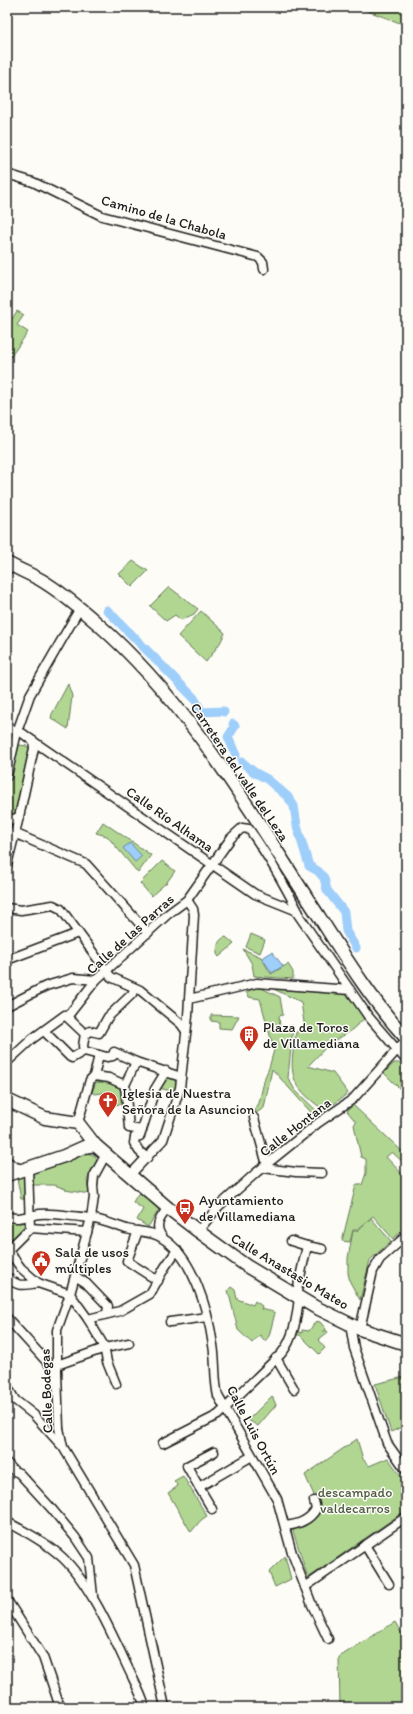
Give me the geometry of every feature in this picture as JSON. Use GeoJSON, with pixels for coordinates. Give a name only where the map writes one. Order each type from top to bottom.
{"type":"FeatureCollection","features":[{"type":"Feature","properties":{"kind":"main road","name":"Carretera del valle del Leza"},"geometry":{"type":"LineString","coordinates":[[7,563],[42,580],[80,608],[125,648],[184,715],[246,805],[338,946],[404,1034]]}},
{"type":"Feature","properties":{"kind":"main road"},"geometry":{"type":"LineString","coordinates":[[7,1100],[45,1118],[78,1123]]}},
{"type":"Feature","properties":{"kind":"main road","name":"Calle Anastasio Mateo"},"geometry":{"type":"LineString","coordinates":[[78,1123],[95,1144],[168,1208],[248,1266],[298,1296],[358,1328],[406,1344]]}},
{"type":"Feature","properties":{"kind":"main road"},"geometry":{"type":"LineString","coordinates":[[7,1175],[95,1144]]}},
{"type":"Feature","properties":{"kind":"street","name":"Camino de la Chabola"},"geometry":{"type":"LineString","coordinates":[[7,174],[33,182],[102,216],[258,256],[263,262],[264,269]]}},
{"type":"Feature","properties":{"kind":"street"},"geometry":{"type":"LineString","coordinates":[[7,776],[18,732],[30,695],[80,608]]}},
{"type":"Feature","properties":{"kind":"street"},"geometry":{"type":"LineString","coordinates":[[7,728],[18,732]]}},
{"type":"Feature","properties":{"kind":"street","name":"Calle Río Alhama"},"geometry":{"type":"LineString","coordinates":[[18,732],[31,739],[255,894],[295,910],[302,920]]}},
{"type":"Feature","properties":{"kind":"street"},"geometry":{"type":"LineString","coordinates":[[7,865],[34,748],[31,739],[22,736],[14,747]]}},
{"type":"Feature","properties":{"kind":"street"},"geometry":{"type":"LineString","coordinates":[[7,820],[19,817]]}},
{"type":"Feature","properties":{"kind":"street"},"geometry":{"type":"LineString","coordinates":[[7,820],[12,822],[15,830],[86,864],[148,933]]}},
{"type":"Feature","properties":{"kind":"street","name":"Calle de las Parras"},"geometry":{"type":"LineString","coordinates":[[7,1062],[32,1039],[66,1015],[67,1017],[96,980],[168,914],[187,900],[231,838],[242,828],[249,829],[256,839],[286,888],[302,920]]}},
{"type":"Feature","properties":{"kind":"street"},"geometry":{"type":"LineString","coordinates":[[131,1174],[163,1140],[178,1094],[189,1000],[194,914],[193,909],[187,900]]}},
{"type":"Feature","properties":{"kind":"street"},"geometry":{"type":"LineString","coordinates":[[7,908],[20,910],[53,905],[61,909],[111,976],[140,990],[150,997],[181,1024],[186,1031]]}},
{"type":"Feature","properties":{"kind":"street"},"geometry":{"type":"LineString","coordinates":[[302,920],[350,990],[397,1051],[406,1060]]}},
{"type":"Feature","properties":{"kind":"street"},"geometry":{"type":"LineString","coordinates":[[7,958],[12,958],[78,933]]}},
{"type":"Feature","properties":{"kind":"street"},"geometry":{"type":"LineString","coordinates":[[7,1006],[46,986],[73,978],[96,980]]}},
{"type":"Feature","properties":{"kind":"street"},"geometry":{"type":"LineString","coordinates":[[189,1000],[257,983],[350,990]]}},
{"type":"Feature","properties":{"kind":"street"},"geometry":{"type":"LineString","coordinates":[[85,1034],[90,1031],[99,1033],[108,1018],[132,994],[135,988]]}},
{"type":"Feature","properties":{"kind":"street"},"geometry":{"type":"LineString","coordinates":[[67,1017],[85,1034]]}},
{"type":"Feature","properties":{"kind":"street"},"geometry":{"type":"LineString","coordinates":[[44,1031],[72,1058],[84,1051],[99,1055],[113,1056],[114,1052],[136,1062],[181,1077]]}},
{"type":"Feature","properties":{"kind":"street"},"geometry":{"type":"LineString","coordinates":[[84,1051],[83,1046],[85,1034]]}},
{"type":"Feature","properties":{"kind":"street","name":"Calle Hontana"},"geometry":{"type":"LineString","coordinates":[[198,1231],[220,1206],[265,1166],[318,1123],[352,1099],[397,1051],[404,1034]]}},
{"type":"Feature","properties":{"kind":"street"},"geometry":{"type":"LineString","coordinates":[[78,1123],[90,1080],[94,1076],[99,1055]]}},
{"type":"Feature","properties":{"kind":"street"},"geometry":{"type":"LineString","coordinates":[[136,1062],[125,1085],[129,1128],[142,1130]]}},
{"type":"Feature","properties":{"kind":"street"},"geometry":{"type":"LineString","coordinates":[[147,1158],[139,1151],[134,1143],[136,1137],[140,1136],[155,1089],[166,1071]]}},
{"type":"Feature","properties":{"kind":"street"},"geometry":{"type":"LineString","coordinates":[[94,1076],[109,1078],[125,1085]]}},
{"type":"Feature","properties":{"kind":"street"},"geometry":{"type":"LineString","coordinates":[[254,1118],[265,1166],[296,1172],[322,1173]]}},
{"type":"Feature","properties":{"kind":"street","name":"Calle Bodegas"},"geometry":{"type":"LineString","coordinates":[[106,1154],[94,1176],[94,1197],[91,1218],[70,1294],[57,1330],[59,1428],[63,1447],[134,1565],[165,1707]]}},
{"type":"Feature","properties":{"kind":"street"},"geometry":{"type":"LineString","coordinates":[[7,1161],[16,1167],[26,1169],[30,1194],[30,1228]]}},
{"type":"Feature","properties":{"kind":"street"},"geometry":{"type":"LineString","coordinates":[[163,1238],[158,1233],[157,1226],[161,1217],[168,1208]]}},
{"type":"Feature","properties":{"kind":"street","name":"Calle Luis Ortún"},"geometry":{"type":"LineString","coordinates":[[7,1216],[12,1218],[29,1217],[39,1214],[91,1218],[158,1235],[177,1250],[191,1272],[202,1301],[213,1346],[215,1383],[218,1396],[277,1499],[292,1553],[312,1606],[328,1639]]}},
{"type":"Feature","properties":{"kind":"street"},"geometry":{"type":"LineString","coordinates":[[87,1232],[30,1228],[7,1250],[21,1268],[38,1283],[70,1294],[88,1319],[104,1348],[107,1362],[116,1384]]}},
{"type":"Feature","properties":{"kind":"street"},"geometry":{"type":"LineString","coordinates":[[138,1231],[127,1261],[158,1281]]}},
{"type":"Feature","properties":{"kind":"street"},"geometry":{"type":"LineString","coordinates":[[406,1236],[377,1264],[373,1271],[354,1348],[387,1443],[406,1470]]}},
{"type":"Feature","properties":{"kind":"street"},"geometry":{"type":"LineString","coordinates":[[291,1241],[322,1249]]}},
{"type":"Feature","properties":{"kind":"street"},"geometry":{"type":"LineString","coordinates":[[358,1328],[381,1264],[406,1241]]}},
{"type":"Feature","properties":{"kind":"street"},"geometry":{"type":"LineString","coordinates":[[163,1443],[218,1415],[286,1348],[292,1334],[307,1246]]}},
{"type":"Feature","properties":{"kind":"street"},"geometry":{"type":"LineString","coordinates":[[88,1319],[120,1311],[150,1294],[165,1267],[177,1250]]}},
{"type":"Feature","properties":{"kind":"street"},"geometry":{"type":"LineString","coordinates":[[75,1276],[86,1283],[108,1306],[107,1314]]}},
{"type":"Feature","properties":{"kind":"street"},"geometry":{"type":"LineString","coordinates":[[7,1277],[14,1284],[21,1286],[38,1283]]}},
{"type":"Feature","properties":{"kind":"street"},"geometry":{"type":"LineString","coordinates":[[170,1322],[206,1317]]}},
{"type":"Feature","properties":{"kind":"street"},"geometry":{"type":"LineString","coordinates":[[7,1318],[57,1369],[104,1348],[129,1343]]}},
{"type":"Feature","properties":{"kind":"street"},"geometry":{"type":"LineString","coordinates":[[276,1358],[294,1389]]}},
{"type":"Feature","properties":{"kind":"street"},"geometry":{"type":"LineString","coordinates":[[7,1386],[15,1400],[34,1415],[63,1447]]}},
{"type":"Feature","properties":{"kind":"street"},"geometry":{"type":"LineString","coordinates":[[212,1509],[187,1466],[214,1452]]}},
{"type":"Feature","properties":{"kind":"street"},"geometry":{"type":"LineString","coordinates":[[199,1487],[252,1456]]}},
{"type":"Feature","properties":{"kind":"street"},"geometry":{"type":"LineString","coordinates":[[7,1463],[14,1471],[19,1473],[51,1508],[75,1537],[89,1558],[94,1600]]}},
{"type":"Feature","properties":{"kind":"street"},"geometry":{"type":"LineString","coordinates":[[285,1526],[293,1525],[310,1517],[316,1510],[314,1501]]}},
{"type":"Feature","properties":{"kind":"street"},"geometry":{"type":"LineString","coordinates":[[305,1586],[406,1517]]}},
{"type":"Feature","properties":{"kind":"street"},"geometry":{"type":"LineString","coordinates":[[7,1522],[31,1535],[63,1558],[78,1577],[94,1600],[122,1654],[145,1707]]}},
{"type":"Feature","properties":{"kind":"street"},"geometry":{"type":"LineString","coordinates":[[365,1544],[389,1584]]}},
{"type":"Feature","properties":{"kind":"street"},"geometry":{"type":"LineString","coordinates":[[7,1600],[43,1657],[60,1707]]}},
{"type":"Feature","properties":{"kind":"green space"},"geometry":{"type":"Polygon","coordinates":[[[357,7],[406,7],[406,26],[400,23],[357,7]]]}},
{"type":"Feature","properties":{"kind":"green space"},"geometry":{"type":"Polygon","coordinates":[[[17,311],[24,315],[17,325],[28,332],[7,362],[7,327],[17,311]]]}},
{"type":"Feature","properties":{"kind":"green space"},"geometry":{"type":"Polygon","coordinates":[[[133,561],[148,571],[132,587],[119,574],[133,561]]]}},
{"type":"Feature","properties":{"kind":"green space"},"geometry":{"type":"Polygon","coordinates":[[[169,587],[198,609],[194,614],[181,620],[175,615],[166,621],[150,606],[169,587]]]}},
{"type":"Feature","properties":{"kind":"green space"},"geometry":{"type":"Polygon","coordinates":[[[201,611],[225,633],[220,643],[206,662],[178,636],[201,611]]]}},
{"type":"Feature","properties":{"kind":"green space"},"geometry":{"type":"Polygon","coordinates":[[[68,684],[72,696],[68,729],[51,718],[68,684]]]}},
{"type":"Feature","properties":{"kind":"green space"},"geometry":{"type":"Polygon","coordinates":[[[20,745],[27,746],[31,751],[17,813],[13,815],[7,814],[7,789],[17,748],[20,745]]]}},
{"type":"Feature","properties":{"kind":"green space"},"geometry":{"type":"Polygon","coordinates":[[[103,822],[151,855],[138,873],[107,836],[96,833],[103,822]]]}},
{"type":"Feature","properties":{"kind":"green space"},"geometry":{"type":"Polygon","coordinates":[[[162,861],[175,871],[167,882],[151,896],[140,883],[162,861]]]}},
{"type":"Feature","properties":{"kind":"green space"},"geometry":{"type":"Polygon","coordinates":[[[251,934],[265,940],[260,953],[246,947],[251,934]]]}},
{"type":"Feature","properties":{"kind":"green space"},"geometry":{"type":"Polygon","coordinates":[[[226,937],[234,944],[219,957],[217,954],[218,943],[221,939],[226,937]]]}},
{"type":"Feature","properties":{"kind":"green space"},"geometry":{"type":"Polygon","coordinates":[[[243,949],[261,957],[271,974],[288,964],[293,972],[293,979],[254,976],[252,964],[243,949]]]}},
{"type":"Feature","properties":{"kind":"green space"},"geometry":{"type":"Polygon","coordinates":[[[265,985],[344,993],[356,1004],[365,1018],[348,1033],[330,1043],[308,1066],[333,1073],[348,1093],[325,1111],[304,1093],[294,1078],[292,1069],[296,1032],[305,1029],[301,1002],[265,985]]]}},
{"type":"Feature","properties":{"kind":"green space"},"geometry":{"type":"Polygon","coordinates":[[[259,987],[280,997],[283,1015],[279,1016],[280,1027],[293,1026],[288,1078],[295,1090],[321,1115],[317,1119],[272,1069],[264,1108],[256,1113],[255,1110],[259,1103],[265,1077],[274,1050],[260,999],[249,997],[246,992],[259,987]]]}},
{"type":"Feature","properties":{"kind":"green space"},"geometry":{"type":"Polygon","coordinates":[[[211,1015],[239,1016],[232,1029],[219,1028],[219,1022],[211,1021],[211,1015]]]}},
{"type":"Feature","properties":{"kind":"green space"},"geometry":{"type":"Polygon","coordinates":[[[394,1063],[399,1063],[406,1067],[406,1089],[403,1092],[384,1073],[394,1063]]]}},
{"type":"Feature","properties":{"kind":"green space"},"geometry":{"type":"Polygon","coordinates":[[[166,1074],[178,1078],[175,1092],[159,1088],[166,1074]]]}},
{"type":"Feature","properties":{"kind":"green space"},"geometry":{"type":"Polygon","coordinates":[[[96,1082],[108,1082],[119,1088],[125,1104],[110,1105],[109,1092],[95,1094],[92,1092],[96,1082]]]}},
{"type":"Feature","properties":{"kind":"green space"},"geometry":{"type":"Polygon","coordinates":[[[353,1105],[406,1155],[406,1165],[392,1152],[386,1157],[406,1178],[406,1227],[393,1239],[373,1216],[357,1230],[353,1230],[350,1242],[342,1241],[356,1185],[362,1185],[366,1173],[366,1159],[361,1157],[354,1125],[356,1122],[347,1111],[353,1105]]]}},
{"type":"Feature","properties":{"kind":"green space"},"geometry":{"type":"Polygon","coordinates":[[[87,1153],[94,1155],[98,1160],[87,1180],[89,1194],[65,1190],[66,1189],[54,1185],[32,1185],[31,1199],[21,1199],[17,1178],[87,1153]]]}},
{"type":"Feature","properties":{"kind":"green space"},"geometry":{"type":"Polygon","coordinates":[[[141,1189],[162,1205],[148,1227],[137,1220],[143,1209],[133,1202],[141,1189]]]}},
{"type":"Feature","properties":{"kind":"green space"},"geometry":{"type":"Polygon","coordinates":[[[371,1218],[391,1241],[370,1260],[360,1300],[350,1282],[348,1273],[348,1258],[353,1231],[357,1231],[371,1218]]]}},
{"type":"Feature","properties":{"kind":"green space"},"geometry":{"type":"Polygon","coordinates":[[[7,1220],[23,1222],[25,1226],[15,1241],[7,1241],[7,1220]]]}},
{"type":"Feature","properties":{"kind":"green space"},"geometry":{"type":"Polygon","coordinates":[[[231,1287],[235,1290],[237,1299],[253,1305],[255,1301],[262,1306],[261,1309],[275,1313],[269,1336],[265,1341],[260,1335],[252,1343],[238,1330],[228,1290],[231,1287]]]}},
{"type":"Feature","properties":{"kind":"green space"},"geometry":{"type":"Polygon","coordinates":[[[316,1321],[320,1322],[326,1329],[322,1332],[326,1330],[328,1332],[318,1340],[325,1348],[319,1354],[300,1335],[297,1335],[298,1332],[302,1333],[302,1330],[309,1331],[316,1321]]]}},
{"type":"Feature","properties":{"kind":"green space"},"geometry":{"type":"Polygon","coordinates":[[[406,1373],[406,1425],[391,1432],[375,1384],[404,1377],[406,1373]]]}},
{"type":"Feature","properties":{"kind":"green space"},"geometry":{"type":"Polygon","coordinates":[[[272,1396],[276,1405],[258,1426],[248,1420],[272,1396]]]}},
{"type":"Feature","properties":{"kind":"green space","name":"descampado valdecarros"},"geometry":{"type":"Polygon","coordinates":[[[357,1439],[363,1459],[369,1466],[388,1458],[406,1483],[406,1510],[308,1578],[293,1531],[294,1528],[321,1511],[305,1475],[357,1439]]]}},
{"type":"Feature","properties":{"kind":"green space"},"geometry":{"type":"Polygon","coordinates":[[[183,1476],[207,1516],[201,1520],[191,1532],[168,1493],[178,1486],[174,1481],[183,1476]]]}},
{"type":"Feature","properties":{"kind":"green space"},"geometry":{"type":"Polygon","coordinates":[[[285,1556],[291,1579],[275,1587],[269,1572],[285,1556]]]}},
{"type":"Feature","properties":{"kind":"green space"},"geometry":{"type":"Polygon","coordinates":[[[395,1622],[406,1641],[406,1707],[340,1707],[339,1657],[395,1622]]]}},
{"type":"Feature","properties":{"kind":"water"},"geometry":{"type":"Polygon","coordinates":[[[130,843],[142,856],[135,862],[123,848],[130,843]]]}},
{"type":"Feature","properties":{"kind":"water"},"geometry":{"type":"Polygon","coordinates":[[[272,952],[283,966],[272,973],[262,958],[272,952]]]}},
{"type":"Feature","properties":{"kind":"waterway"},"geometry":{"type":"LineString","coordinates":[[107,610],[194,698],[202,712],[224,712]]}},
{"type":"Feature","properties":{"kind":"waterway"},"geometry":{"type":"LineString","coordinates":[[233,724],[235,726],[228,737],[236,755]]}},
{"type":"Feature","properties":{"kind":"waterway"},"geometry":{"type":"LineString","coordinates":[[242,762],[254,772],[267,779],[288,797],[294,806],[297,826],[309,866],[318,871],[324,878],[327,890],[344,912],[346,931],[356,948]]}},
{"type":"Feature","properties":{"kind":"place","name":"Plaza de Toros de Villamediana"},"geometry":{"type":"Point","coordinates":[249,1052]}},
{"type":"Feature","properties":{"kind":"place","name":"Iglesia de Nuestra Señora de la Asuncion"},"geometry":{"type":"Point","coordinates":[108,1118]}},
{"type":"Feature","properties":{"kind":"place","name":"Ayuntamiento de Villamediana"},"geometry":{"type":"Point","coordinates":[185,1225]}},
{"type":"Feature","properties":{"kind":"place","name":"Sala de usos múltiples"},"geometry":{"type":"Point","coordinates":[41,1277]}}]}
